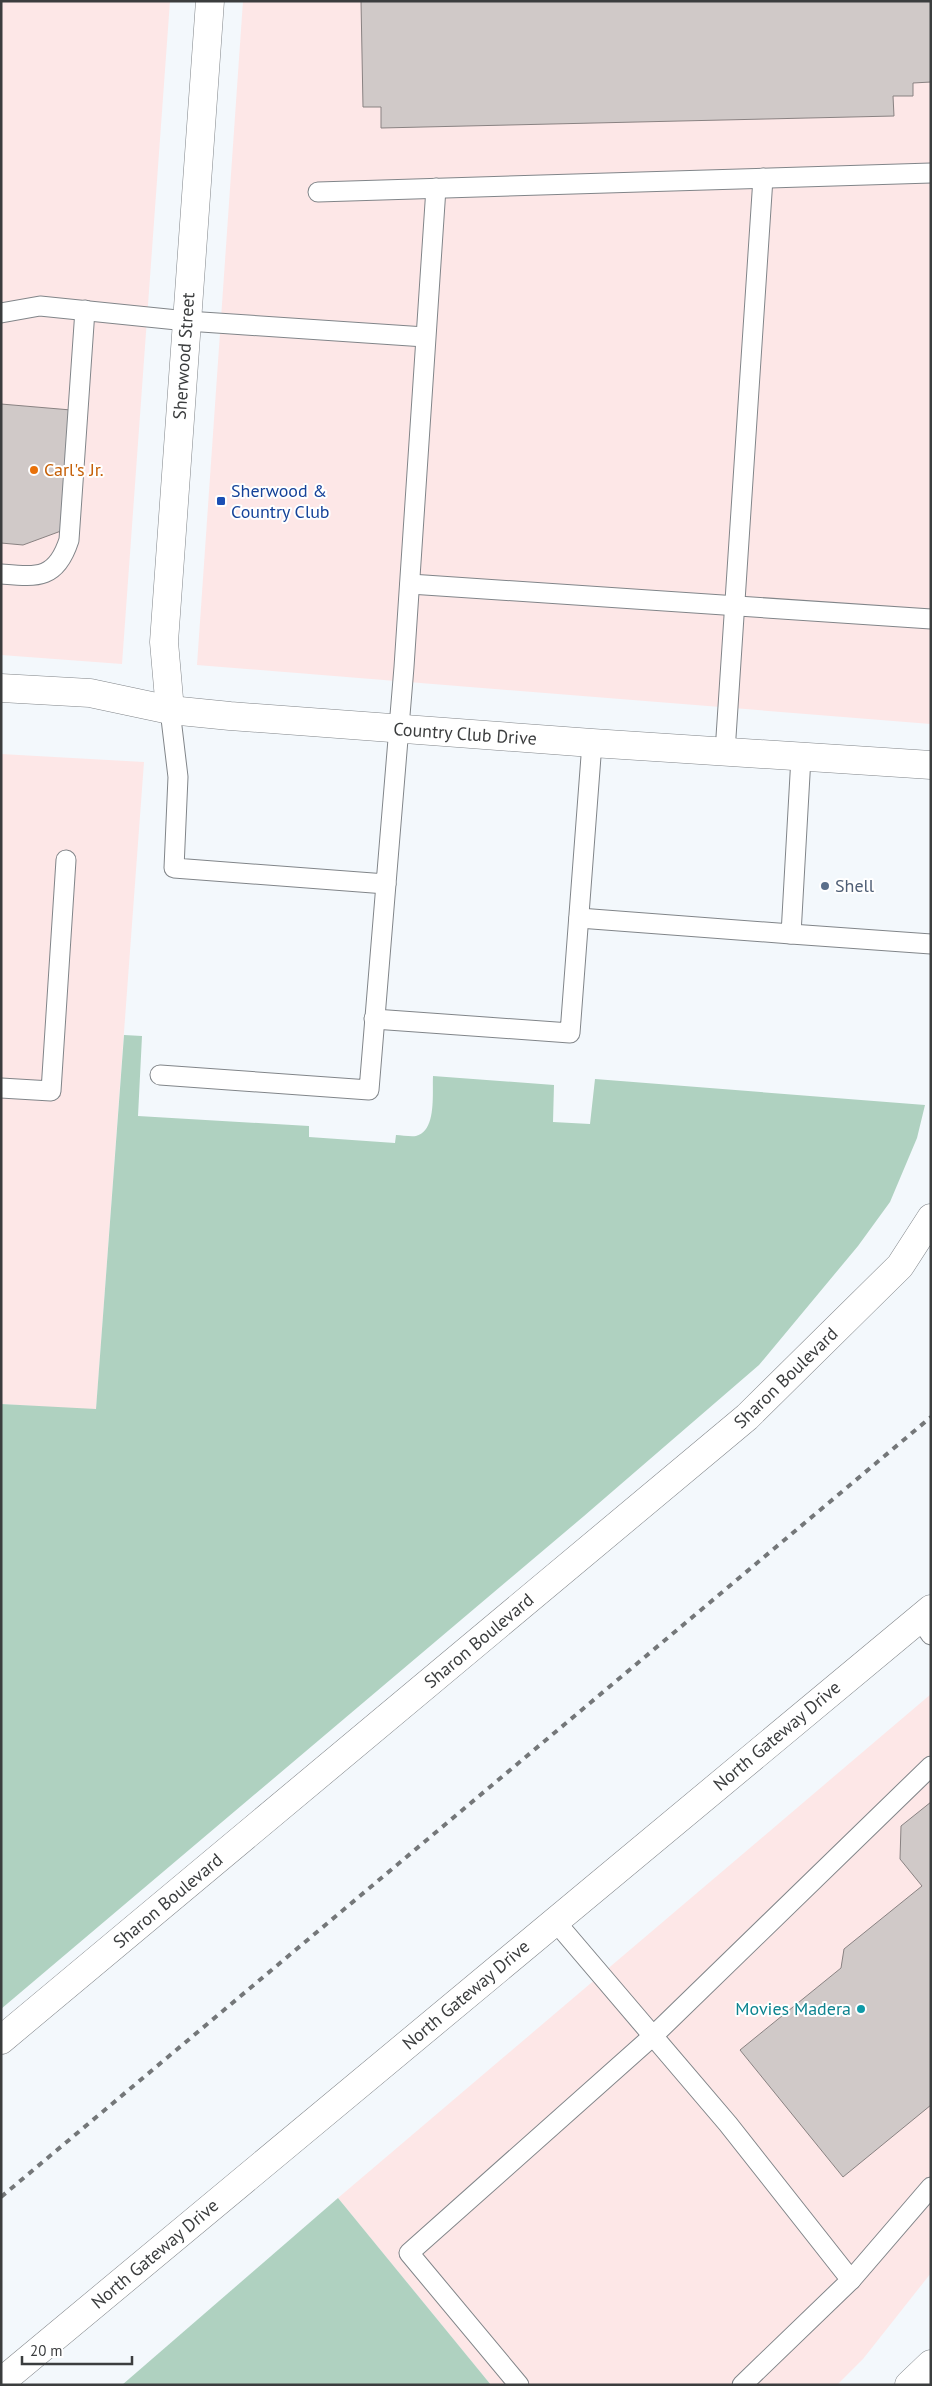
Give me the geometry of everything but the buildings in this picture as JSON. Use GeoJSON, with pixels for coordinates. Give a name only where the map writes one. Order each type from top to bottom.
{"type":"FeatureCollection","features":[{"type":"Feature","properties":{"kind":"main road","name":"Sherwood Street"},"geometry":{"type":"LineString","coordinates":[[170,710],[164,642],[210,1]]}},
{"type":"Feature","properties":{"kind":"main road","name":"Country Club Drive"},"geometry":{"type":"LineString","coordinates":[[1,688],[90,694],[170,710],[592,743],[931,765]]}},
{"type":"Feature","properties":{"kind":"main road","name":"Sharon Boulevard"},"geometry":{"type":"LineString","coordinates":[[1,2040],[747,1417],[900,1266],[931,1218]]}},
{"type":"Feature","properties":{"kind":"main road","name":"North Gateway Drive"},"geometry":{"type":"LineString","coordinates":[[1,2382],[555,1921],[927,1621]]}},
{"type":"Feature","properties":{"kind":"main road"},"geometry":{"type":"LineString","coordinates":[[909,2385],[931,2364]]}},
{"type":"Feature","properties":{"kind":"lane"},"geometry":{"type":"LineString","coordinates":[[318,192],[931,173]]}},
{"type":"Feature","properties":{"kind":"lane"},"geometry":{"type":"LineString","coordinates":[[725,752],[763,178]]}},
{"type":"Feature","properties":{"kind":"lane"},"geometry":{"type":"LineString","coordinates":[[160,1075],[369,1090],[400,729],[436,188]]}},
{"type":"Feature","properties":{"kind":"lane"},"geometry":{"type":"LineString","coordinates":[[1,313],[40,306],[187,321],[425,337]]}},
{"type":"Feature","properties":{"kind":"lane"},"geometry":{"type":"LineString","coordinates":[[1,574],[36,577],[52,569],[64,555],[69,540],[85,310]]}},
{"type":"Feature","properties":{"kind":"lane"},"geometry":{"type":"LineString","coordinates":[[410,584],[931,620]]}},
{"type":"Feature","properties":{"kind":"lane"},"geometry":{"type":"LineString","coordinates":[[170,710],[178,777],[174,868],[386,884]]}},
{"type":"Feature","properties":{"kind":"lane"},"geometry":{"type":"LineString","coordinates":[[374,1019],[570,1033],[592,743]]}},
{"type":"Feature","properties":{"kind":"lane"},"geometry":{"type":"LineString","coordinates":[[791,934],[801,757]]}},
{"type":"Feature","properties":{"kind":"lane"},"geometry":{"type":"LineString","coordinates":[[1,1088],[51,1091],[66,860]]}},
{"type":"Feature","properties":{"kind":"lane"},"geometry":{"type":"LineString","coordinates":[[579,918],[931,944]]}},
{"type":"Feature","properties":{"kind":"lane"},"geometry":{"type":"LineString","coordinates":[[519,2385],[408,2253],[653,2036],[931,1766]]}},
{"type":"Feature","properties":{"kind":"lane"},"geometry":{"type":"LineString","coordinates":[[555,1921],[734,2132],[851,2280]]}},
{"type":"Feature","properties":{"kind":"lane"},"geometry":{"type":"LineString","coordinates":[[742,2385],[851,2280],[931,2187]]}},
{"type":"Feature","properties":{"kind":"shaded area"},"geometry":{"type":"Polygon","coordinates":[[[1,1],[170,1],[122,664],[1,655],[1,1]]]}},
{"type":"Feature","properties":{"kind":"shaded area"},"geometry":{"type":"Polygon","coordinates":[[[243,1],[931,1],[931,724],[197,665],[243,1]]]}},
{"type":"Feature","properties":{"kind":"shaded area"},"geometry":{"type":"Polygon","coordinates":[[[1,754],[144,762],[96,1410],[1,1404],[1,754]]]}},
{"type":"Feature","properties":{"kind":"shaded area"},"geometry":{"type":"Polygon","coordinates":[[[931,1694],[931,2273],[863,2359],[837,2385],[491,2385],[338,2198],[931,1694]]]}},
{"type":"Feature","properties":{"kind":"green space"},"geometry":{"type":"Polygon","coordinates":[[[124,1035],[142,1036],[138,1116],[309,1126],[309,1137],[395,1143],[396,1135],[416,1136],[423,1133],[427,1127],[432,1110],[433,1076],[554,1085],[553,1122],[590,1124],[595,1079],[925,1105],[917,1138],[890,1202],[858,1246],[759,1365],[584,1516],[1,2009],[1,1404],[96,1409],[124,1035]]]}},
{"type":"Feature","properties":{"kind":"green space"},"geometry":{"type":"Polygon","coordinates":[[[338,2198],[491,2385],[122,2385],[338,2198]]]}},
{"type":"Feature","properties":{"kind":"railway"},"geometry":{"type":"LineString","coordinates":[[1,2197],[931,1417]]}},
{"type":"Feature","properties":{"kind":"place","name":"Carl's Jr."},"geometry":{"type":"Point","coordinates":[34,470]}},
{"type":"Feature","properties":{"kind":"place","name":"Sherwood & Country Club"},"geometry":{"type":"Point","coordinates":[221,501]}},
{"type":"Feature","properties":{"kind":"place","name":"Shell"},"geometry":{"type":"Point","coordinates":[825,886]}},
{"type":"Feature","properties":{"kind":"place","name":"Movies Madera"},"geometry":{"type":"Point","coordinates":[861,2009]}}]}
